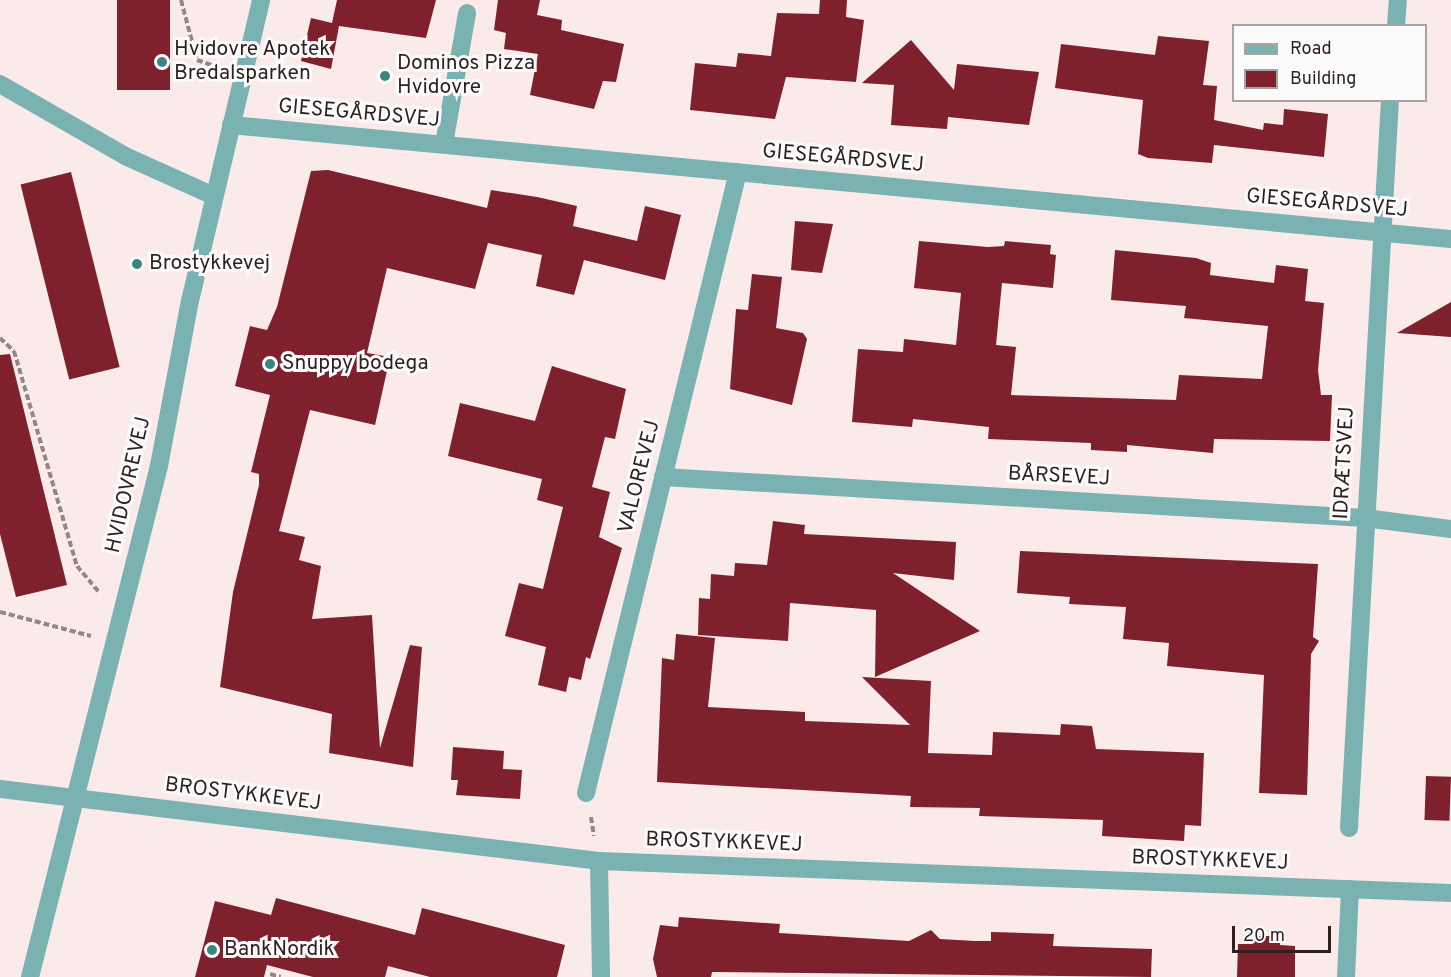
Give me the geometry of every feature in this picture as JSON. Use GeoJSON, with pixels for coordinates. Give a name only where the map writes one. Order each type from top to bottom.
{"type":"FeatureCollection","features":[{"type":"Feature","properties":{"kind":"street","name":"HVIDOVREVEJ"},"geometry":{"type":"LineString","coordinates":[[30,977],[122,617],[214,196],[261,0]]}},
{"type":"Feature","properties":{"kind":"street"},"geometry":{"type":"LineString","coordinates":[[1396,24],[1398,0]]}},
{"type":"Feature","properties":{"kind":"street"},"geometry":{"type":"LineString","coordinates":[[444,144],[467,13]]}},
{"type":"Feature","properties":{"kind":"street"},"geometry":{"type":"LineString","coordinates":[[0,84],[125,156],[214,196]]}},
{"type":"Feature","properties":{"kind":"street","name":"IDRÆTSVEJ"},"geometry":{"type":"LineString","coordinates":[[1349,828],[1379,231],[1390,102]]}},
{"type":"Feature","properties":{"kind":"street","name":"GIESEGÅRDSVEJ"},"geometry":{"type":"LineString","coordinates":[[231,125],[1451,239]]}},
{"type":"Feature","properties":{"kind":"street","name":"VALOREVEJ"},"geometry":{"type":"LineString","coordinates":[[586,793],[738,172]]}},
{"type":"Feature","properties":{"kind":"street","name":"BÅRSEVEJ"},"geometry":{"type":"LineString","coordinates":[[663,477],[1365,518],[1451,529]]}},
{"type":"Feature","properties":{"kind":"street","name":"BROSTYKKEVEJ"},"geometry":{"type":"LineString","coordinates":[[0,789],[599,861],[1451,893]]}},
{"type":"Feature","properties":{"kind":"street"},"geometry":{"type":"LineString","coordinates":[[599,861],[600,977]]}},
{"type":"Feature","properties":{"kind":"street"},"geometry":{"type":"LineString","coordinates":[[1346,977],[1350,889]]}},
{"type":"Feature","properties":{"kind":"path"},"geometry":{"type":"LineString","coordinates":[[182,0],[197,60],[243,75]]}},
{"type":"Feature","properties":{"kind":"path"},"geometry":{"type":"LineString","coordinates":[[0,338],[14,351],[77,566],[122,617]]}},
{"type":"Feature","properties":{"kind":"path"},"geometry":{"type":"LineString","coordinates":[[0,612],[116,641]]}},
{"type":"Feature","properties":{"kind":"path"},"geometry":{"type":"LineString","coordinates":[[586,793],[599,861]]}},
{"type":"Feature","properties":{"kind":"path"},"geometry":{"type":"LineString","coordinates":[[270,974],[281,977]]}},
{"type":"Feature","properties":{"kind":"building"},"geometry":{"type":"Polygon","coordinates":[[[117,0],[170,0],[170,90],[117,90],[117,0]]]}},
{"type":"Feature","properties":{"kind":"building"},"geometry":{"type":"Polygon","coordinates":[[[337,0],[436,0],[426,38],[339,26],[331,69],[301,61],[311,18],[332,23],[337,0]]]}},
{"type":"Feature","properties":{"kind":"building"},"geometry":{"type":"Polygon","coordinates":[[[498,0],[540,0],[537,15],[562,20],[561,30],[624,44],[616,82],[603,81],[594,109],[530,95],[538,54],[504,49],[506,33],[494,30],[498,0]]]}},
{"type":"Feature","properties":{"kind":"building"},"geometry":{"type":"Polygon","coordinates":[[[820,0],[847,0],[846,17],[864,20],[856,82],[786,77],[775,119],[690,110],[695,63],[736,67],[738,53],[771,56],[777,13],[819,14],[820,0]]]}},
{"type":"Feature","properties":{"kind":"building"},"geometry":{"type":"Polygon","coordinates":[[[1158,36],[1209,41],[1203,85],[1217,86],[1214,120],[1263,130],[1264,123],[1283,125],[1284,109],[1328,114],[1324,157],[1214,145],[1212,163],[1148,158],[1138,154],[1143,100],[1055,88],[1061,44],[1155,55],[1158,36]]]}},
{"type":"Feature","properties":{"kind":"building"},"geometry":{"type":"Polygon","coordinates":[[[911,40],[954,90],[957,64],[1039,72],[1029,125],[948,117],[947,129],[891,125],[894,85],[862,83],[911,40]]]}},
{"type":"Feature","properties":{"kind":"building"},"geometry":{"type":"Polygon","coordinates":[[[328,170],[487,208],[491,190],[577,206],[573,226],[637,241],[645,206],[681,215],[665,280],[584,260],[574,295],[536,286],[542,255],[488,243],[475,289],[387,268],[367,353],[390,357],[375,425],[310,410],[279,531],[305,537],[299,560],[321,566],[312,619],[372,615],[380,748],[410,645],[422,647],[413,767],[329,753],[332,714],[220,687],[233,592],[259,485],[259,474],[251,472],[270,395],[235,386],[250,326],[267,330],[277,307],[311,171],[328,170]]]}},
{"type":"Feature","properties":{"kind":"building"},"geometry":{"type":"Polygon","coordinates":[[[71,172],[120,367],[69,380],[21,185],[71,172]]]}},
{"type":"Feature","properties":{"kind":"building"},"geometry":{"type":"Polygon","coordinates":[[[795,221],[833,224],[822,273],[791,270],[795,221]]]}},
{"type":"Feature","properties":{"kind":"building"},"geometry":{"type":"Polygon","coordinates":[[[919,241],[988,247],[1004,246],[1005,241],[1051,245],[1050,254],[1056,255],[1053,288],[1002,283],[996,345],[1016,347],[1011,395],[1176,400],[1179,375],[1262,379],[1268,326],[1184,318],[1186,306],[1111,300],[1115,250],[1196,258],[1211,263],[1210,275],[1274,283],[1276,265],[1308,269],[1305,301],[1324,303],[1318,370],[1321,395],[1332,395],[1330,441],[1214,439],[1213,453],[1127,445],[1127,452],[1091,450],[1091,443],[988,439],[989,427],[913,419],[912,427],[852,422],[858,349],[903,352],[904,339],[956,345],[961,293],[914,288],[919,241]]]}},
{"type":"Feature","properties":{"kind":"building"},"geometry":{"type":"Polygon","coordinates":[[[752,274],[782,277],[776,328],[803,333],[807,339],[792,405],[730,389],[736,309],[748,310],[752,274]]]}},
{"type":"Feature","properties":{"kind":"building"},"geometry":{"type":"Polygon","coordinates":[[[1451,302],[1451,337],[1397,333],[1451,302]]]}},
{"type":"Feature","properties":{"kind":"building"},"geometry":{"type":"Polygon","coordinates":[[[10,354],[67,585],[16,597],[0,534],[0,355],[10,354]]]}},
{"type":"Feature","properties":{"kind":"building"},"geometry":{"type":"Polygon","coordinates":[[[552,366],[626,389],[615,439],[605,437],[592,487],[610,492],[599,537],[622,548],[590,659],[586,657],[581,680],[569,677],[566,692],[538,685],[546,647],[505,636],[519,583],[543,589],[563,507],[537,500],[542,479],[448,456],[460,403],[535,421],[552,366]]]}},
{"type":"Feature","properties":{"kind":"building"},"geometry":{"type":"Polygon","coordinates":[[[773,521],[805,525],[804,534],[956,542],[954,580],[893,573],[980,631],[875,677],[876,610],[790,603],[788,641],[698,635],[699,598],[710,599],[711,574],[734,576],[735,563],[767,565],[773,521]]]}},
{"type":"Feature","properties":{"kind":"building"},"geometry":{"type":"Polygon","coordinates":[[[1020,551],[1318,564],[1313,637],[1319,641],[1311,654],[1307,795],[1259,793],[1264,675],[1167,666],[1169,643],[1123,639],[1126,607],[1069,604],[1070,597],[1017,593],[1020,551]]]}},
{"type":"Feature","properties":{"kind":"building"},"geometry":{"type":"Polygon","coordinates":[[[676,634],[715,638],[708,707],[805,712],[805,721],[910,725],[862,677],[931,681],[928,753],[992,755],[993,732],[1060,735],[1061,724],[1092,726],[1096,749],[1204,753],[1201,826],[1185,825],[1184,841],[1102,836],[1103,820],[979,816],[980,808],[910,807],[911,796],[657,782],[662,658],[674,660],[676,634]]]}},
{"type":"Feature","properties":{"kind":"building"},"geometry":{"type":"Polygon","coordinates":[[[453,747],[504,751],[503,769],[522,770],[520,799],[456,795],[458,780],[451,780],[453,747]]]}},
{"type":"Feature","properties":{"kind":"building"},"geometry":{"type":"Polygon","coordinates":[[[1426,776],[1451,777],[1449,821],[1424,820],[1426,776]]]}},
{"type":"Feature","properties":{"kind":"building"},"geometry":{"type":"Polygon","coordinates":[[[276,898],[415,935],[422,908],[565,945],[557,977],[430,977],[388,966],[385,977],[313,977],[267,965],[264,977],[195,977],[215,901],[271,915],[276,898]]]}},
{"type":"Feature","properties":{"kind":"building"},"geometry":{"type":"Polygon","coordinates":[[[679,917],[780,924],[779,933],[909,941],[931,930],[940,939],[975,941],[991,941],[991,932],[1054,934],[1053,946],[1152,949],[1151,977],[712,972],[711,977],[657,977],[653,959],[660,925],[678,927],[679,917]]]}},
{"type":"Feature","properties":{"kind":"building"},"geometry":{"type":"Polygon","coordinates":[[[1255,936],[1280,936],[1280,945],[1295,946],[1295,977],[1237,977],[1238,944],[1253,944],[1255,936]]]}},
{"type":"Feature","properties":{"kind":"place","name":"Hvidovre Apotek Bredalsparken"},"geometry":{"type":"Point","coordinates":[162,62]}},
{"type":"Feature","properties":{"kind":"place","name":"Dominos Pizza Hvidovre"},"geometry":{"type":"Point","coordinates":[385,76]}},
{"type":"Feature","properties":{"kind":"place","name":"Brostykkevej"},"geometry":{"type":"Point","coordinates":[137,264]}},
{"type":"Feature","properties":{"kind":"place","name":"Snuppy bodega"},"geometry":{"type":"Point","coordinates":[270,364]}},
{"type":"Feature","properties":{"kind":"place","name":"BankNordik"},"geometry":{"type":"Point","coordinates":[212,950]}}]}
